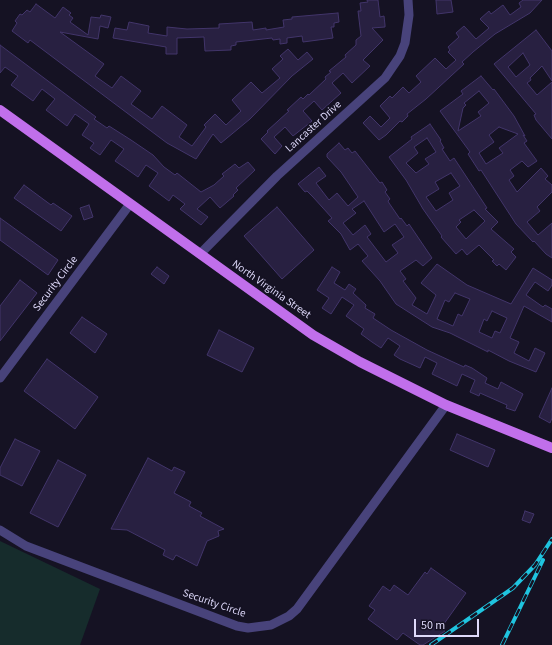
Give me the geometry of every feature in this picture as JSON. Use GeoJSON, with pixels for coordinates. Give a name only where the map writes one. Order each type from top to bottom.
{"type":"FeatureCollection","features":[{"type":"Feature","properties":{"kind":"main road","name":"North Virginia Street"},"geometry":{"type":"LineString","coordinates":[[0,110],[313,334],[360,362],[446,405],[552,448]]}},
{"type":"Feature","properties":{"kind":"street","name":"Lancaster Drive"},"geometry":{"type":"LineString","coordinates":[[200,254],[278,176],[385,78],[400,56],[405,43],[409,15],[408,0]]}},
{"type":"Feature","properties":{"kind":"street","name":"Security Circle"},"geometry":{"type":"LineString","coordinates":[[0,378],[130,204]]}},
{"type":"Feature","properties":{"kind":"street","name":"Security Circle"},"geometry":{"type":"LineString","coordinates":[[0,530],[26,546],[237,626],[248,628],[271,625],[289,616],[297,609],[446,405]]}},
{"type":"Feature","properties":{"kind":"green space"},"geometry":{"type":"Polygon","coordinates":[[[0,541],[100,589],[80,645],[0,645],[0,541]]]}},
{"type":"Feature","properties":{"kind":"building"},"geometry":{"type":"Polygon","coordinates":[[[367,0],[378,0],[380,17],[384,16],[385,25],[385,27],[372,28],[383,40],[363,60],[370,66],[352,83],[343,73],[332,83],[341,93],[322,110],[314,101],[303,111],[312,121],[293,136],[285,127],[274,137],[282,146],[275,154],[261,139],[301,97],[303,99],[308,94],[309,95],[326,79],[325,77],[331,72],[329,71],[346,57],[345,55],[356,45],[356,40],[361,36],[358,11],[361,11],[360,3],[368,2],[367,0]]]}},
{"type":"Feature","properties":{"kind":"building"},"geometry":{"type":"Polygon","coordinates":[[[436,0],[451,0],[453,12],[437,14],[436,0]]]}},
{"type":"Feature","properties":{"kind":"building"},"geometry":{"type":"Polygon","coordinates":[[[523,0],[542,0],[530,13],[495,34],[473,52],[462,62],[464,64],[426,99],[407,114],[408,116],[402,122],[400,121],[386,135],[379,140],[363,123],[370,116],[381,127],[390,118],[380,106],[390,96],[392,98],[403,87],[409,93],[421,82],[416,76],[435,58],[446,69],[456,60],[448,52],[450,50],[448,47],[459,37],[456,33],[464,26],[476,39],[489,28],[480,19],[489,11],[491,14],[503,5],[510,15],[521,7],[519,3],[523,0]]]}},
{"type":"Feature","properties":{"kind":"building"},"geometry":{"type":"Polygon","coordinates":[[[36,4],[55,18],[63,7],[71,13],[69,15],[73,18],[70,22],[88,35],[91,17],[100,18],[101,15],[111,17],[108,28],[100,26],[98,39],[60,32],[104,64],[95,76],[112,88],[121,76],[141,91],[131,104],[152,119],[162,106],[187,125],[179,137],[192,146],[206,127],[204,125],[215,114],[226,125],[241,111],[232,100],[251,82],[262,93],[280,78],[272,69],[283,59],[280,56],[288,49],[298,60],[307,52],[313,59],[292,76],[250,119],[221,143],[213,134],[196,159],[167,143],[30,40],[28,43],[12,31],[17,23],[15,21],[20,14],[22,15],[27,10],[30,12],[36,4]]]}},
{"type":"Feature","properties":{"kind":"building"},"geometry":{"type":"Polygon","coordinates":[[[338,13],[339,22],[334,23],[334,27],[331,27],[333,38],[303,42],[302,36],[287,38],[287,43],[280,44],[280,39],[273,40],[272,38],[236,42],[236,45],[231,46],[231,50],[205,51],[204,37],[177,38],[177,54],[166,54],[166,47],[113,38],[115,28],[127,30],[129,22],[149,26],[148,33],[167,36],[167,27],[187,29],[219,28],[219,24],[252,22],[253,30],[266,28],[266,30],[284,27],[283,20],[292,19],[292,17],[338,13]]]}},
{"type":"Feature","properties":{"kind":"building"},"geometry":{"type":"Polygon","coordinates":[[[536,30],[552,51],[552,81],[542,66],[527,83],[537,95],[552,82],[552,139],[536,120],[534,115],[536,114],[494,64],[536,30]],[[523,53],[508,67],[516,77],[530,65],[523,53]]]}},
{"type":"Feature","properties":{"kind":"building"},"geometry":{"type":"Polygon","coordinates":[[[0,45],[96,117],[94,119],[107,128],[109,126],[153,155],[164,167],[175,175],[177,173],[201,192],[214,185],[224,176],[222,174],[235,164],[239,168],[248,162],[255,170],[236,188],[238,190],[233,195],[234,196],[220,208],[210,197],[197,209],[208,217],[201,225],[180,209],[185,204],[173,195],[169,201],[149,186],[158,173],[146,165],[138,177],[115,161],[124,149],[111,140],[100,155],[90,148],[94,143],[82,135],[89,124],[75,114],[67,126],[46,110],[55,99],[42,89],[33,101],[11,85],[18,76],[5,67],[0,73],[0,45]]]}},
{"type":"Feature","properties":{"kind":"building"},"geometry":{"type":"Polygon","coordinates":[[[481,76],[493,90],[494,89],[514,116],[527,141],[524,143],[537,161],[528,167],[522,161],[510,170],[514,176],[509,180],[517,192],[541,168],[548,176],[545,179],[552,185],[552,192],[537,207],[540,211],[527,222],[538,235],[552,223],[552,258],[546,254],[534,241],[533,242],[516,224],[481,170],[479,171],[468,154],[470,152],[440,111],[463,94],[461,91],[481,76]],[[479,91],[464,103],[466,105],[463,108],[458,131],[481,116],[478,112],[489,103],[479,91]],[[499,127],[489,135],[494,142],[479,153],[486,164],[503,153],[499,148],[518,134],[499,127]]]}},
{"type":"Feature","properties":{"kind":"building"},"geometry":{"type":"Polygon","coordinates":[[[430,124],[441,140],[440,141],[444,148],[442,149],[450,161],[454,158],[487,208],[485,209],[498,222],[491,229],[514,249],[511,252],[516,257],[506,270],[499,264],[497,266],[492,261],[494,260],[479,245],[467,255],[462,249],[456,254],[441,237],[442,236],[423,209],[406,180],[389,157],[412,139],[411,137],[430,124]],[[427,138],[414,147],[418,153],[406,163],[416,173],[429,164],[425,159],[436,152],[427,138]],[[451,173],[435,182],[439,189],[426,197],[436,211],[453,200],[449,193],[460,186],[451,173]],[[474,210],[459,220],[461,222],[456,227],[466,239],[485,221],[474,210]]]}},
{"type":"Feature","properties":{"kind":"building"},"geometry":{"type":"Polygon","coordinates":[[[339,143],[345,150],[348,148],[352,153],[355,151],[380,183],[382,182],[387,190],[385,192],[390,199],[388,201],[389,203],[400,219],[401,218],[407,226],[409,224],[432,258],[423,266],[416,260],[400,271],[406,279],[403,281],[416,298],[412,305],[427,314],[436,295],[421,283],[437,264],[467,285],[511,304],[533,268],[552,280],[552,285],[548,291],[535,282],[526,295],[543,307],[545,305],[552,309],[552,322],[524,306],[510,338],[519,342],[514,353],[529,361],[535,348],[545,353],[536,372],[509,361],[488,350],[488,352],[450,333],[432,327],[396,304],[380,281],[362,261],[368,256],[358,244],[350,250],[341,234],[328,221],[332,218],[307,191],[305,192],[298,184],[319,167],[326,176],[316,183],[329,200],[337,193],[348,206],[358,197],[341,172],[327,157],[327,154],[339,143]],[[364,201],[352,209],[356,213],[343,223],[353,235],[365,225],[371,234],[367,237],[386,262],[398,253],[392,245],[404,237],[395,224],[384,232],[364,201]],[[455,293],[449,302],[445,300],[437,319],[453,326],[458,314],[462,316],[470,299],[455,293]],[[492,311],[487,321],[484,319],[479,332],[492,338],[495,331],[500,333],[507,318],[492,311]]]}},
{"type":"Feature","properties":{"kind":"building"},"geometry":{"type":"Polygon","coordinates":[[[24,185],[51,205],[53,203],[72,216],[61,231],[14,198],[24,185]]]}},
{"type":"Feature","properties":{"kind":"building"},"geometry":{"type":"Polygon","coordinates":[[[89,205],[93,217],[84,220],[80,208],[89,205]]]}},
{"type":"Feature","properties":{"kind":"building"},"geometry":{"type":"Polygon","coordinates":[[[277,207],[314,250],[282,279],[244,236],[277,207]]]}},
{"type":"Feature","properties":{"kind":"building"},"geometry":{"type":"Polygon","coordinates":[[[0,218],[58,260],[48,275],[0,240],[0,218]]]}},
{"type":"Feature","properties":{"kind":"building"},"geometry":{"type":"Polygon","coordinates":[[[157,267],[169,276],[164,284],[151,274],[157,267]]]}},
{"type":"Feature","properties":{"kind":"building"},"geometry":{"type":"Polygon","coordinates":[[[332,267],[340,272],[334,283],[345,290],[349,284],[356,289],[353,293],[366,305],[365,308],[375,314],[373,318],[391,330],[427,350],[464,367],[465,365],[472,368],[487,378],[485,383],[498,389],[501,382],[523,394],[515,411],[506,408],[507,405],[480,393],[479,396],[470,392],[475,380],[462,374],[457,386],[432,374],[437,363],[425,357],[420,368],[400,359],[394,355],[400,346],[388,338],[381,348],[361,334],[364,329],[346,316],[354,305],[342,297],[331,314],[322,308],[329,298],[317,290],[332,267]]]}},
{"type":"Feature","properties":{"kind":"building"},"geometry":{"type":"Polygon","coordinates":[[[20,280],[37,293],[0,341],[0,306],[20,280]]]}},
{"type":"Feature","properties":{"kind":"building"},"geometry":{"type":"Polygon","coordinates":[[[82,317],[107,334],[95,353],[70,333],[82,317]]]}},
{"type":"Feature","properties":{"kind":"building"},"geometry":{"type":"Polygon","coordinates":[[[219,330],[254,348],[242,372],[207,355],[219,330]]]}},
{"type":"Feature","properties":{"kind":"building"},"geometry":{"type":"Polygon","coordinates":[[[47,359],[98,397],[75,429],[24,391],[47,359]]]}},
{"type":"Feature","properties":{"kind":"building"},"geometry":{"type":"Polygon","coordinates":[[[552,388],[552,418],[550,423],[539,417],[552,388]]]}},
{"type":"Feature","properties":{"kind":"building"},"geometry":{"type":"Polygon","coordinates":[[[457,434],[495,450],[488,467],[450,450],[457,434]]]}},
{"type":"Feature","properties":{"kind":"building"},"geometry":{"type":"Polygon","coordinates":[[[15,439],[40,451],[22,486],[0,475],[0,468],[15,439]]]}},
{"type":"Feature","properties":{"kind":"building"},"geometry":{"type":"Polygon","coordinates":[[[148,458],[172,471],[174,467],[185,472],[174,493],[191,502],[189,506],[202,513],[200,516],[224,529],[218,531],[219,536],[207,541],[197,566],[176,555],[173,560],[163,555],[165,550],[127,530],[111,529],[148,458]]]}},
{"type":"Feature","properties":{"kind":"building"},"geometry":{"type":"Polygon","coordinates":[[[58,460],[86,475],[58,527],[30,513],[58,460]]]}},
{"type":"Feature","properties":{"kind":"building"},"geometry":{"type":"Polygon","coordinates":[[[525,511],[534,514],[530,523],[522,520],[525,511]]]}},
{"type":"Feature","properties":{"kind":"building"},"geometry":{"type":"Polygon","coordinates":[[[431,568],[466,593],[441,628],[445,631],[423,645],[420,645],[403,633],[397,640],[368,619],[375,610],[369,606],[383,586],[390,591],[394,585],[408,595],[425,572],[427,574],[431,568]]]}},
{"type":"Feature","properties":{"kind":"railway"},"geometry":{"type":"LineString","coordinates":[[431,645],[513,588],[535,565],[552,539]]}},
{"type":"Feature","properties":{"kind":"railway"},"geometry":{"type":"LineString","coordinates":[[502,645],[543,560]]}}]}
